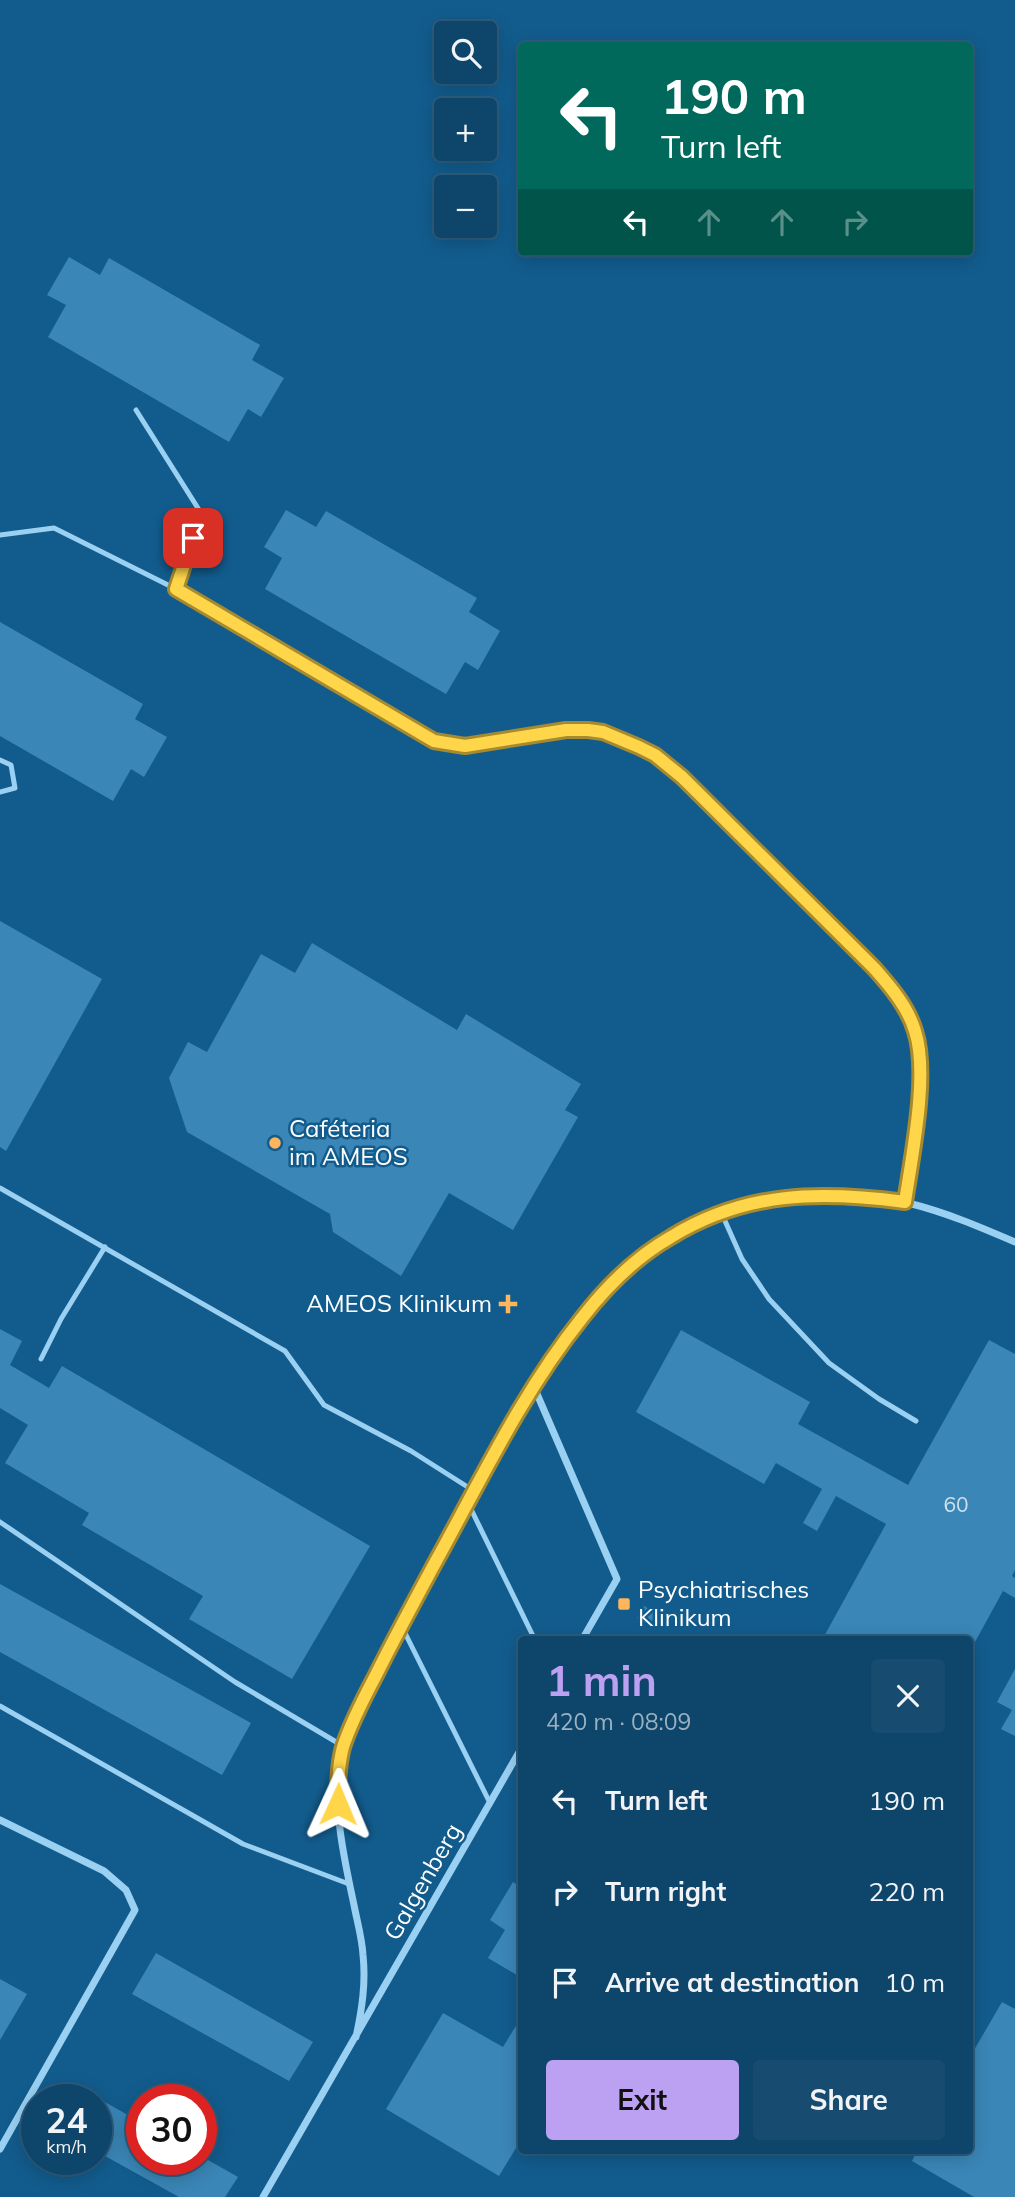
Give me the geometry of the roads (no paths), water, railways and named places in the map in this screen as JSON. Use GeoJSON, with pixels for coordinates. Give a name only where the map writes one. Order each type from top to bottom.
{"type":"FeatureCollection","features":[{"type":"Feature","properties":{"kind":"street"},"geometry":{"type":"LineString","coordinates":[[356,2037],[363,2004],[363,1951],[349,1884],[338,1804],[339,1765],[343,1746],[354,1718],[401,1625],[499,1444],[534,1387],[582,1318],[628,1268],[670,1237],[721,1212],[775,1198],[820,1194],[858,1195],[905,1202],[947,1214],[1015,1242]]}},
{"type":"Feature","properties":{"kind":"street"},"geometry":{"type":"LineString","coordinates":[[534,1387],[617,1578],[584,1636]]}},
{"type":"Feature","properties":{"kind":"street","name":"Galgenberg"},"geometry":{"type":"LineString","coordinates":[[263,2197],[518,1754]]}},
{"type":"Feature","properties":{"kind":"street"},"geometry":{"type":"LineString","coordinates":[[0,1819],[104,1871],[126,1890],[135,1910],[0,2149]]}},
{"type":"Feature","properties":{"kind":"lane"},"geometry":{"type":"LineString","coordinates":[[136,410],[201,513],[176,589]]}},
{"type":"Feature","properties":{"kind":"lane"},"geometry":{"type":"LineString","coordinates":[[0,535],[54,528],[176,589],[434,741],[465,746],[566,730],[588,730],[603,732],[630,743],[670,766],[874,968],[890,987],[909,1018],[920,1048],[921,1069],[905,1202]]}},
{"type":"Feature","properties":{"kind":"lane"},"geometry":{"type":"LineString","coordinates":[[0,760],[11,765],[15,789],[0,792]]}},
{"type":"Feature","properties":{"kind":"lane"},"geometry":{"type":"LineString","coordinates":[[0,1188],[285,1351],[324,1405],[411,1451],[474,1491]]}},
{"type":"Feature","properties":{"kind":"lane"},"geometry":{"type":"LineString","coordinates":[[721,1212],[742,1259],[769,1299],[829,1363],[879,1399],[916,1421]]}},
{"type":"Feature","properties":{"kind":"lane"},"geometry":{"type":"LineString","coordinates":[[41,1359],[61,1319],[105,1247]]}},
{"type":"Feature","properties":{"kind":"lane"},"geometry":{"type":"LineString","coordinates":[[468,1503],[533,1636]]}},
{"type":"Feature","properties":{"kind":"lane"},"geometry":{"type":"LineString","coordinates":[[0,1522],[235,1682],[343,1746]]}},
{"type":"Feature","properties":{"kind":"lane"},"geometry":{"type":"LineString","coordinates":[[401,1625],[490,1803]]}},
{"type":"Feature","properties":{"kind":"lane"},"geometry":{"type":"LineString","coordinates":[[0,1706],[243,1844],[349,1884]]}},
{"type":"Feature","properties":{"kind":"place","name":"Caféteria im AMEOS"},"geometry":{"type":"Point","coordinates":[275,1143]}},
{"type":"Feature","properties":{"kind":"place","name":"AMEOS Klinikum"},"geometry":{"type":"Point","coordinates":[508,1304]}},
{"type":"Feature","properties":{"kind":"place","name":"Psychiatrisches Klinikum"},"geometry":{"type":"Point","coordinates":[624,1604]}}]}
